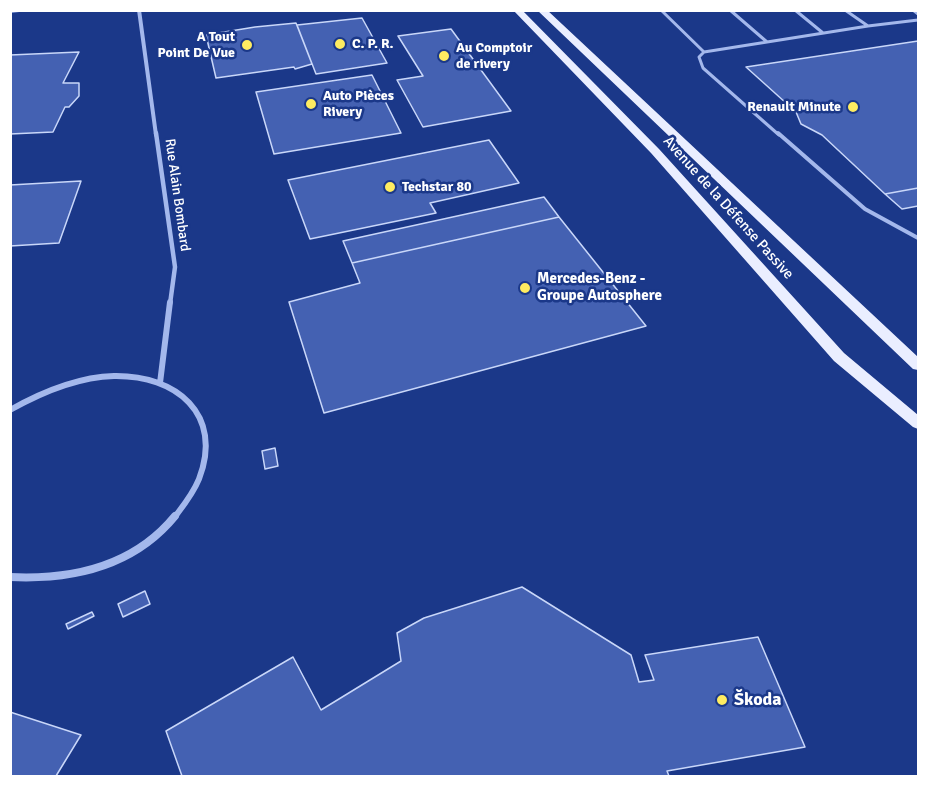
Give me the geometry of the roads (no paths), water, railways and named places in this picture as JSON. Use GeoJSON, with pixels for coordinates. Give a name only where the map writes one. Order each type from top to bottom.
{"type":"FeatureCollection","features":[{"type":"Feature","properties":{"kind":"main road","name":"Avenue de la Défense Passive"},"geometry":{"type":"LineString","coordinates":[[517,10],[655,151],[839,357],[918,423]]}},
{"type":"Feature","properties":{"kind":"main road","name":"Avenue de la Défense Passive"},"geometry":{"type":"LineString","coordinates":[[542,10],[918,365]]}},
{"type":"Feature","properties":{"kind":"street"},"geometry":{"type":"LineString","coordinates":[[10,11],[19,10]]}},
{"type":"Feature","properties":{"kind":"street","name":"Rue Alain Bombard"},"geometry":{"type":"LineString","coordinates":[[139,10],[174,267],[160,383]]}},
{"type":"Feature","properties":{"kind":"street"},"geometry":{"type":"LineString","coordinates":[[10,410],[49,389],[88,378],[126,376],[160,383],[186,398],[202,421],[207,451],[198,483],[175,517],[141,547],[97,569],[50,579],[10,577]]}},
{"type":"Feature","properties":{"kind":"lane"},"geometry":{"type":"LineString","coordinates":[[661,10],[704,52]]}},
{"type":"Feature","properties":{"kind":"lane"},"geometry":{"type":"LineString","coordinates":[[730,10],[767,42]]}},
{"type":"Feature","properties":{"kind":"lane"},"geometry":{"type":"LineString","coordinates":[[795,10],[823,33]]}},
{"type":"Feature","properties":{"kind":"lane"},"geometry":{"type":"LineString","coordinates":[[845,10],[868,26]]}},
{"type":"Feature","properties":{"kind":"lane"},"geometry":{"type":"LineString","coordinates":[[913,10],[918,14]]}},
{"type":"Feature","properties":{"kind":"lane"},"geometry":{"type":"LineString","coordinates":[[918,20],[704,52],[699,57],[703,68],[865,208],[918,238]]}},
{"type":"Feature","properties":{"kind":"place","name":"C. P. R."},"geometry":{"type":"Point","coordinates":[340,44]}},
{"type":"Feature","properties":{"kind":"place","name":"A Tout Point De Vue"},"geometry":{"type":"Point","coordinates":[247,45]}},
{"type":"Feature","properties":{"kind":"place","name":"Au Comptoir de rivery"},"geometry":{"type":"Point","coordinates":[444,56]}},
{"type":"Feature","properties":{"kind":"place","name":"Auto Pièces Rivery"},"geometry":{"type":"Point","coordinates":[311,104]}},
{"type":"Feature","properties":{"kind":"place","name":"Renault Minute"},"geometry":{"type":"Point","coordinates":[853,107]}},
{"type":"Feature","properties":{"kind":"place","name":"Techstar 80"},"geometry":{"type":"Point","coordinates":[390,187]}},
{"type":"Feature","properties":{"kind":"place","name":"Mercedes-Benz - Groupe Autosphere"},"geometry":{"type":"Point","coordinates":[525,288]}},
{"type":"Feature","properties":{"kind":"place","name":"Škoda"},"geometry":{"type":"Point","coordinates":[722,700]}}]}
